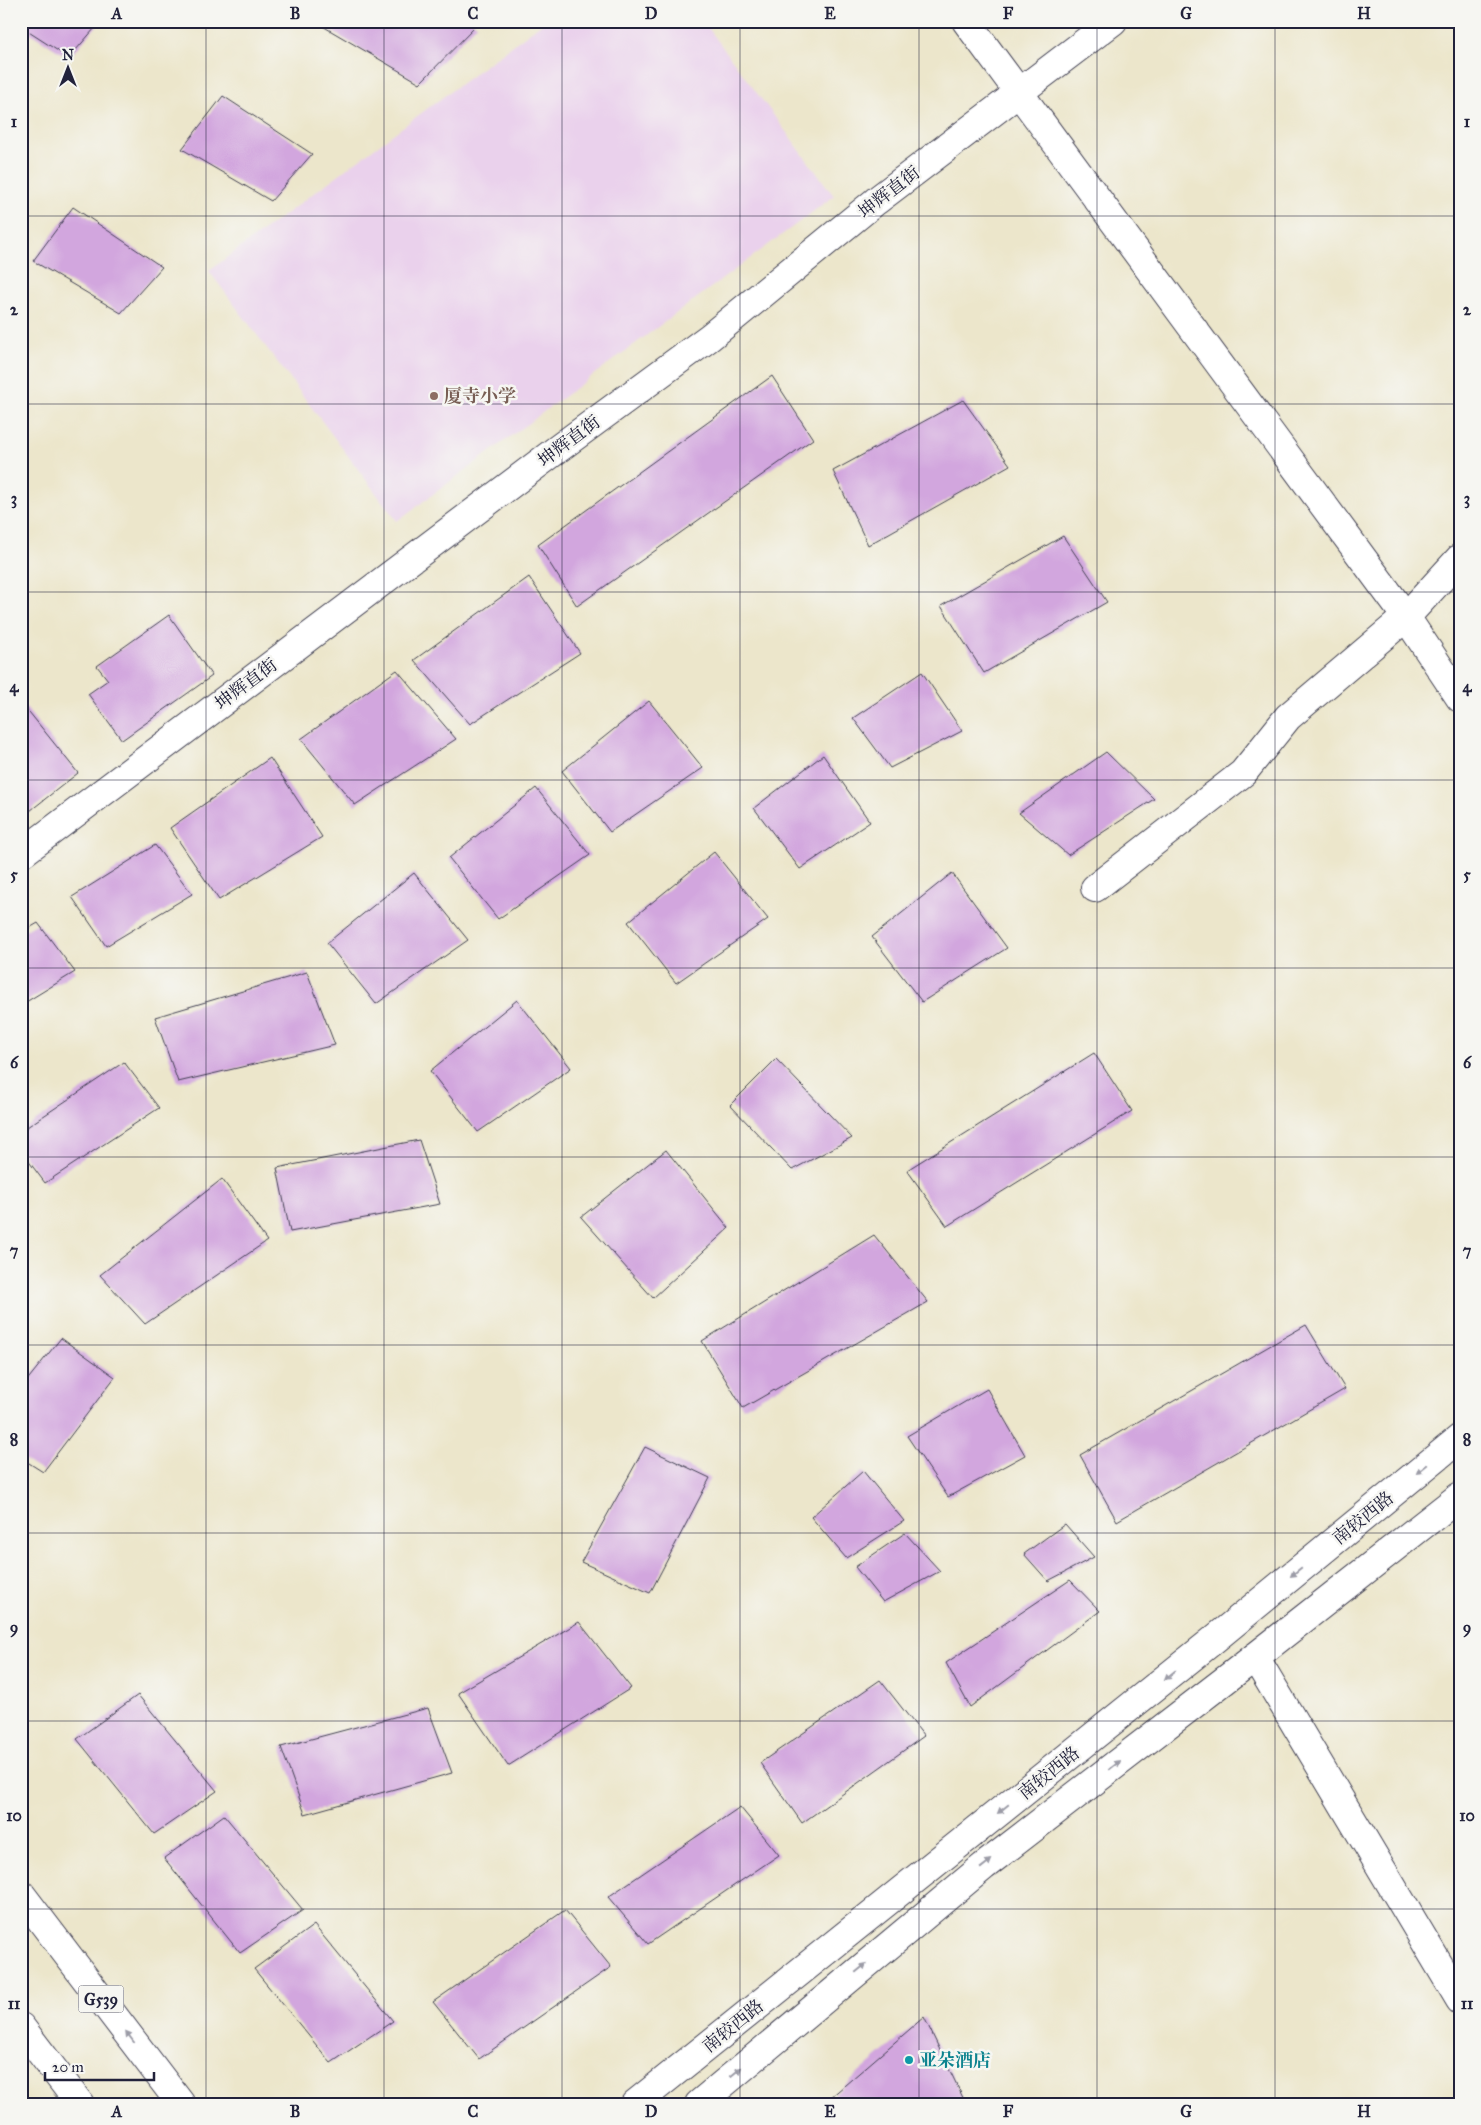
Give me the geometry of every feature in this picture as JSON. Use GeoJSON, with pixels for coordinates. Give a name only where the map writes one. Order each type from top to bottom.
{"type":"FeatureCollection","features":[{"type":"Feature","properties":{"kind":"main road"},"geometry":{"type":"LineString","coordinates":[[966,21],[1406,617],[1460,698]]}},
{"type":"Feature","properties":{"kind":"main road","name":"坤辉直街"},"geometry":{"type":"LineString","coordinates":[[21,854],[547,457],[710,337],[876,201],[1113,21]]}},
{"type":"Feature","properties":{"kind":"main road"},"geometry":{"type":"LineString","coordinates":[[1095,888],[1243,773],[1288,717],[1406,617],[1460,558]]}},
{"type":"Feature","properties":{"kind":"main road","name":"南较西路"},"geometry":{"type":"LineString","coordinates":[[635,2104],[1211,1642],[1460,1438]]}},
{"type":"Feature","properties":{"kind":"main road","name":"南较西路"},"geometry":{"type":"LineString","coordinates":[[699,2104],[984,1866],[1460,1496]]}},
{"type":"Feature","properties":{"kind":"main road"},"geometry":{"type":"LineString","coordinates":[[1255,1657],[1460,2000]]}},
{"type":"Feature","properties":{"kind":"main road","name":"G539"},"geometry":{"type":"LineString","coordinates":[[21,1894],[181,2104]]}},
{"type":"Feature","properties":{"kind":"main road"},"geometry":{"type":"LineString","coordinates":[[21,2027],[80,2104]]}},
{"type":"Feature","properties":{"kind":"shaded area","name":"厦寺小学"},"geometry":{"type":"Polygon","coordinates":[[[545,21],[703,21],[834,196],[397,521],[209,271],[545,21]]]}},
{"type":"Feature","properties":{"kind":"building"},"geometry":{"type":"Polygon","coordinates":[[[21,21],[101,21],[69,58],[21,27],[21,21]]]}},
{"type":"Feature","properties":{"kind":"building"},"geometry":{"type":"Polygon","coordinates":[[[314,21],[471,21],[477,25],[420,83],[314,21]]]}},
{"type":"Feature","properties":{"kind":"building"},"geometry":{"type":"Polygon","coordinates":[[[223,96],[312,154],[271,201],[182,149],[223,96]]]}},
{"type":"Feature","properties":{"kind":"building"},"geometry":{"type":"Polygon","coordinates":[[[73,207],[162,267],[121,313],[33,261],[73,207]]]}},
{"type":"Feature","properties":{"kind":"building"},"geometry":{"type":"Polygon","coordinates":[[[772,376],[813,439],[577,606],[538,545],[772,376]]]}},
{"type":"Feature","properties":{"kind":"building"},"geometry":{"type":"Polygon","coordinates":[[[963,400],[1010,465],[868,545],[833,471],[963,400]]]}},
{"type":"Feature","properties":{"kind":"building"},"geometry":{"type":"Polygon","coordinates":[[[1063,536],[1107,602],[984,673],[941,606],[1063,536]]]}},
{"type":"Feature","properties":{"kind":"building"},"geometry":{"type":"Polygon","coordinates":[[[529,577],[580,653],[470,724],[414,660],[529,577]]]}},
{"type":"Feature","properties":{"kind":"building"},"geometry":{"type":"Polygon","coordinates":[[[169,615],[212,676],[122,740],[88,694],[108,680],[97,666],[169,615]]]}},
{"type":"Feature","properties":{"kind":"building"},"geometry":{"type":"Polygon","coordinates":[[[397,670],[456,739],[355,805],[301,739],[397,670]]]}},
{"type":"Feature","properties":{"kind":"building"},"geometry":{"type":"Polygon","coordinates":[[[922,672],[962,731],[890,768],[853,718],[922,672]]]}},
{"type":"Feature","properties":{"kind":"building"},"geometry":{"type":"Polygon","coordinates":[[[649,701],[703,768],[610,832],[562,771],[649,701]]]}},
{"type":"Feature","properties":{"kind":"building"},"geometry":{"type":"Polygon","coordinates":[[[21,702],[78,773],[21,818],[21,702]]]}},
{"type":"Feature","properties":{"kind":"building"},"geometry":{"type":"Polygon","coordinates":[[[1106,752],[1154,799],[1068,855],[1019,813],[1106,752]]]}},
{"type":"Feature","properties":{"kind":"building"},"geometry":{"type":"Polygon","coordinates":[[[823,755],[870,822],[800,869],[754,808],[823,755]]]}},
{"type":"Feature","properties":{"kind":"building"},"geometry":{"type":"Polygon","coordinates":[[[270,758],[322,837],[219,900],[170,828],[270,758]]]}},
{"type":"Feature","properties":{"kind":"building"},"geometry":{"type":"Polygon","coordinates":[[[536,788],[590,855],[498,919],[449,858],[536,788]]]}},
{"type":"Feature","properties":{"kind":"building"},"geometry":{"type":"Polygon","coordinates":[[[155,845],[192,894],[106,946],[72,897],[155,845]]]}},
{"type":"Feature","properties":{"kind":"building"},"geometry":{"type":"Polygon","coordinates":[[[714,852],[768,919],[676,983],[628,922],[714,852]]]}},
{"type":"Feature","properties":{"kind":"building"},"geometry":{"type":"Polygon","coordinates":[[[414,873],[468,940],[376,1004],[327,943],[414,873]]]}},
{"type":"Feature","properties":{"kind":"building"},"geometry":{"type":"Polygon","coordinates":[[[952,873],[1007,948],[922,1002],[872,937],[952,873]]]}},
{"type":"Feature","properties":{"kind":"building"},"geometry":{"type":"Polygon","coordinates":[[[38,923],[75,972],[21,1005],[21,933],[38,923]]]}},
{"type":"Feature","properties":{"kind":"building"},"geometry":{"type":"Polygon","coordinates":[[[307,972],[335,1045],[178,1082],[155,1017],[307,972]]]}},
{"type":"Feature","properties":{"kind":"building"},"geometry":{"type":"Polygon","coordinates":[[[517,1000],[571,1068],[478,1132],[430,1071],[517,1000]]]}},
{"type":"Feature","properties":{"kind":"building"},"geometry":{"type":"Polygon","coordinates":[[[1094,1053],[1132,1111],[947,1226],[907,1170],[1094,1053]]]}},
{"type":"Feature","properties":{"kind":"building"},"geometry":{"type":"Polygon","coordinates":[[[776,1059],[852,1138],[792,1170],[730,1105],[776,1059]]]}},
{"type":"Feature","properties":{"kind":"building"},"geometry":{"type":"Polygon","coordinates":[[[124,1062],[159,1108],[45,1183],[21,1151],[21,1131],[124,1062]]]}},
{"type":"Feature","properties":{"kind":"building"},"geometry":{"type":"Polygon","coordinates":[[[419,1140],[440,1204],[290,1232],[277,1168],[419,1140]]]}},
{"type":"Feature","properties":{"kind":"building"},"geometry":{"type":"Polygon","coordinates":[[[666,1150],[729,1228],[653,1298],[581,1217],[666,1150]]]}},
{"type":"Feature","properties":{"kind":"building"},"geometry":{"type":"Polygon","coordinates":[[[222,1179],[267,1241],[145,1324],[100,1275],[222,1179]]]}},
{"type":"Feature","properties":{"kind":"building"},"geometry":{"type":"Polygon","coordinates":[[[874,1235],[928,1302],[743,1408],[702,1341],[874,1235]]]}},
{"type":"Feature","properties":{"kind":"building"},"geometry":{"type":"Polygon","coordinates":[[[1306,1325],[1345,1389],[1117,1521],[1080,1455],[1306,1325]]]}},
{"type":"Feature","properties":{"kind":"building"},"geometry":{"type":"Polygon","coordinates":[[[61,1338],[115,1377],[43,1472],[21,1458],[21,1388],[61,1338]]]}},
{"type":"Feature","properties":{"kind":"building"},"geometry":{"type":"Polygon","coordinates":[[[987,1389],[1025,1455],[948,1497],[907,1436],[987,1389]]]}},
{"type":"Feature","properties":{"kind":"building"},"geometry":{"type":"Polygon","coordinates":[[[645,1447],[710,1478],[650,1593],[581,1562],[645,1447]]]}},
{"type":"Feature","properties":{"kind":"building"},"geometry":{"type":"Polygon","coordinates":[[[863,1471],[904,1521],[846,1558],[811,1517],[863,1471]]]}},
{"type":"Feature","properties":{"kind":"building"},"geometry":{"type":"Polygon","coordinates":[[[1065,1524],[1094,1557],[1048,1581],[1024,1554],[1065,1524]]]}},
{"type":"Feature","properties":{"kind":"building"},"geometry":{"type":"Polygon","coordinates":[[[905,1533],[940,1571],[883,1602],[855,1567],[905,1533]]]}},
{"type":"Feature","properties":{"kind":"building"},"geometry":{"type":"Polygon","coordinates":[[[1070,1580],[1100,1611],[970,1707],[946,1663],[1070,1580]]]}},
{"type":"Feature","properties":{"kind":"building"},"geometry":{"type":"Polygon","coordinates":[[[579,1622],[631,1688],[508,1766],[458,1693],[579,1622]]]}},
{"type":"Feature","properties":{"kind":"building"},"geometry":{"type":"Polygon","coordinates":[[[880,1680],[924,1736],[802,1823],[760,1763],[880,1680]]]}},
{"type":"Feature","properties":{"kind":"building"},"geometry":{"type":"Polygon","coordinates":[[[138,1695],[217,1791],[154,1834],[77,1739],[138,1695]]]}},
{"type":"Feature","properties":{"kind":"building"},"geometry":{"type":"Polygon","coordinates":[[[428,1708],[452,1773],[305,1814],[281,1747],[428,1708]]]}},
{"type":"Feature","properties":{"kind":"building"},"geometry":{"type":"Polygon","coordinates":[[[740,1807],[779,1855],[648,1944],[608,1897],[740,1807]]]}},
{"type":"Feature","properties":{"kind":"building"},"geometry":{"type":"Polygon","coordinates":[[[224,1815],[303,1910],[240,1953],[164,1858],[224,1815]]]}},
{"type":"Feature","properties":{"kind":"building"},"geometry":{"type":"Polygon","coordinates":[[[565,1910],[611,1967],[479,2059],[433,2002],[565,1910]]]}},
{"type":"Feature","properties":{"kind":"building"},"geometry":{"type":"Polygon","coordinates":[[[314,1925],[393,2021],[331,2063],[254,1969],[314,1925]]]}},
{"type":"Feature","properties":{"kind":"building","name":"亚朵酒店"},"geometry":{"type":"Polygon","coordinates":[[[924,2017],[966,2104],[823,2104],[924,2017]]]}},
{"type":"Feature","properties":{"kind":"place","name":"厦寺小学"},"geometry":{"type":"Point","coordinates":[434,396]}},
{"type":"Feature","properties":{"kind":"place","name":"亚朵酒店"},"geometry":{"type":"Point","coordinates":[909,2060]}}]}
